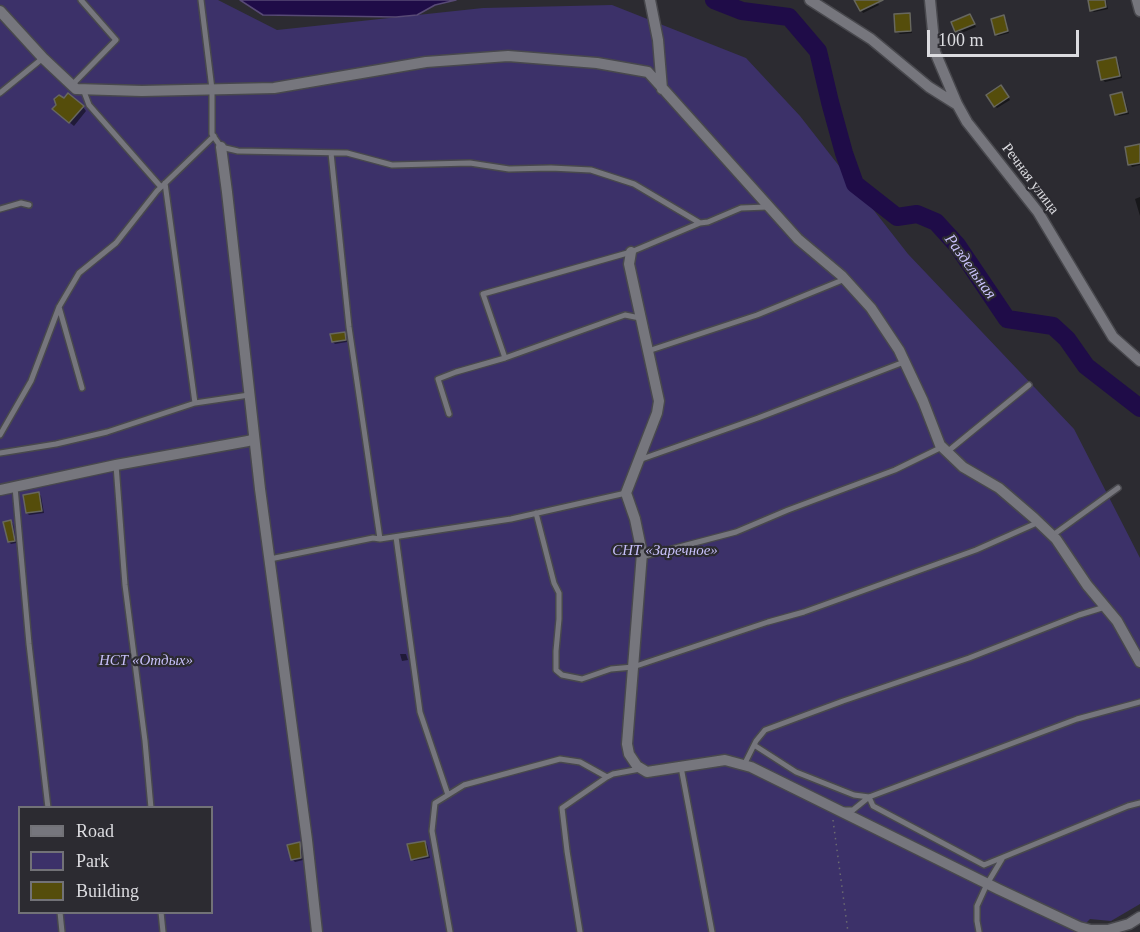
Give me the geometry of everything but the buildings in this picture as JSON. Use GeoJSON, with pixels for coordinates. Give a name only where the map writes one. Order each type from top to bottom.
{"type":"FeatureCollection","features":[{"type":"Feature","properties":{"kind":"street"},"geometry":{"type":"LineString","coordinates":[[810,0],[871,39],[929,87],[957,104]]}},
{"type":"Feature","properties":{"kind":"street","name":"Речная улица"},"geometry":{"type":"LineString","coordinates":[[930,0],[935,52],[967,123],[1038,212],[1113,337],[1140,361]]}},
{"type":"Feature","properties":{"kind":"street"},"geometry":{"type":"LineString","coordinates":[[1137,0],[1140,11]]}},
{"type":"Feature","properties":{"kind":"street"},"geometry":{"type":"LineString","coordinates":[[650,1],[658,40],[662,89]]}},
{"type":"Feature","properties":{"kind":"street"},"geometry":{"type":"LineString","coordinates":[[0,11],[43,58],[76,89],[142,91],[274,88],[426,62],[508,56],[597,63],[648,72],[798,239],[845,279],[871,308],[899,350],[944,449],[963,467],[999,488],[1053,535],[1087,585],[1117,621],[1140,662]]}},
{"type":"Feature","properties":{"kind":"street"},"geometry":{"type":"LineString","coordinates":[[221,147],[254,439],[317,932]]}},
{"type":"Feature","properties":{"kind":"street"},"geometry":{"type":"LineString","coordinates":[[631,252],[628,264],[659,401],[657,413],[626,493],[635,519],[642,553],[627,744],[629,754],[637,766],[647,772],[724,760],[751,767],[1079,927],[1108,930],[1128,924],[1140,917]]}},
{"type":"Feature","properties":{"kind":"street"},"geometry":{"type":"LineString","coordinates":[[0,490],[254,439]]}},
{"type":"Feature","properties":{"kind":"lane"},"geometry":{"type":"LineString","coordinates":[[72,85],[116,40],[81,0]]}},
{"type":"Feature","properties":{"kind":"lane"},"geometry":{"type":"LineString","coordinates":[[201,0],[212,89],[212,134],[221,147],[238,151],[347,153],[392,165],[470,163],[509,169],[591,170],[634,184],[700,223]]}},
{"type":"Feature","properties":{"kind":"lane"},"geometry":{"type":"LineString","coordinates":[[0,93],[43,58]]}},
{"type":"Feature","properties":{"kind":"lane"},"geometry":{"type":"LineString","coordinates":[[83,89],[89,105],[163,185],[195,403]]}},
{"type":"Feature","properties":{"kind":"lane"},"geometry":{"type":"LineString","coordinates":[[0,435],[32,381],[59,307],[80,273],[116,243],[163,185],[214,136]]}},
{"type":"Feature","properties":{"kind":"lane"},"geometry":{"type":"LineString","coordinates":[[331,153],[349,327],[380,539]]}},
{"type":"Feature","properties":{"kind":"lane"},"geometry":{"type":"LineString","coordinates":[[0,209],[21,203],[29,205]]}},
{"type":"Feature","properties":{"kind":"lane"},"geometry":{"type":"LineString","coordinates":[[505,358],[483,294],[631,252],[741,208],[768,207]]}},
{"type":"Feature","properties":{"kind":"lane"},"geometry":{"type":"LineString","coordinates":[[648,351],[757,315],[845,279]]}},
{"type":"Feature","properties":{"kind":"lane"},"geometry":{"type":"LineString","coordinates":[[59,307],[82,388]]}},
{"type":"Feature","properties":{"kind":"lane"},"geometry":{"type":"LineString","coordinates":[[449,414],[438,379],[505,358],[625,315],[640,318]]}},
{"type":"Feature","properties":{"kind":"lane"},"geometry":{"type":"LineString","coordinates":[[639,460],[758,418],[904,362]]}},
{"type":"Feature","properties":{"kind":"lane"},"geometry":{"type":"LineString","coordinates":[[641,557],[736,532],[944,449],[1029,386]]}},
{"type":"Feature","properties":{"kind":"lane"},"geometry":{"type":"LineString","coordinates":[[0,453],[56,444],[107,432],[195,403],[249,395]]}},
{"type":"Feature","properties":{"kind":"lane"},"geometry":{"type":"LineString","coordinates":[[116,465],[125,585],[151,806]]}},
{"type":"Feature","properties":{"kind":"lane"},"geometry":{"type":"LineString","coordinates":[[15,487],[48,806]]}},
{"type":"Feature","properties":{"kind":"lane"},"geometry":{"type":"LineString","coordinates":[[1053,535],[1118,488]]}},
{"type":"Feature","properties":{"kind":"lane"},"geometry":{"type":"LineString","coordinates":[[270,559],[373,538],[396,537],[511,519],[626,493]]}},
{"type":"Feature","properties":{"kind":"lane"},"geometry":{"type":"LineString","coordinates":[[536,513],[554,583],[559,593],[556,670],[562,675],[582,679],[611,669],[633,667],[768,621],[804,612],[976,550],[1039,522]]}},
{"type":"Feature","properties":{"kind":"lane"},"geometry":{"type":"LineString","coordinates":[[396,537],[420,712],[448,795]]}},
{"type":"Feature","properties":{"kind":"lane"},"geometry":{"type":"LineString","coordinates":[[744,765],[765,730],[1105,607]]}},
{"type":"Feature","properties":{"kind":"lane"},"geometry":{"type":"LineString","coordinates":[[833,808],[853,810],[869,796],[1077,720],[1140,702]]}},
{"type":"Feature","properties":{"kind":"lane"},"geometry":{"type":"LineString","coordinates":[[754,745],[796,772],[854,795],[869,796]]}},
{"type":"Feature","properties":{"kind":"lane"},"geometry":{"type":"LineString","coordinates":[[450,932],[432,831],[435,803],[464,785],[560,759],[580,762],[607,777]]}},
{"type":"Feature","properties":{"kind":"lane"},"geometry":{"type":"LineString","coordinates":[[681,767],[712,932]]}},
{"type":"Feature","properties":{"kind":"lane"},"geometry":{"type":"LineString","coordinates":[[580,932],[562,808],[613,774],[642,769]]}},
{"type":"Feature","properties":{"kind":"lane"},"geometry":{"type":"LineString","coordinates":[[869,796],[873,806],[984,865],[1140,803]]}},
{"type":"Feature","properties":{"kind":"lane"},"geometry":{"type":"LineString","coordinates":[[979,932],[977,906],[1002,857]]}},
{"type":"Feature","properties":{"kind":"lane"},"geometry":{"type":"LineString","coordinates":[[60,914],[62,932]]}},
{"type":"Feature","properties":{"kind":"lane"},"geometry":{"type":"LineString","coordinates":[[161,914],[163,932]]}},
{"type":"Feature","properties":{"kind":"path"},"geometry":{"type":"LineString","coordinates":[[833,808],[848,932]]}},
{"type":"Feature","properties":{"kind":"green space","name":"СНТ «Заречное»"},"geometry":{"type":"Polygon","coordinates":[[[0,0],[218,0],[277,30],[483,8],[612,5],[746,58],[800,116],[908,254],[1074,429],[1140,558],[1140,904],[1111,921],[1090,919],[1077,932],[0,932],[0,0]]]}},
{"type":"Feature","properties":{"kind":"shaded area"},"geometry":{"type":"Polygon","coordinates":[[[240,0],[456,0],[435,5],[417,15],[396,17],[263,15],[240,0]]]}},
{"type":"Feature","properties":{"kind":"waterway","name":"Раздельная"},"geometry":{"type":"LineString","coordinates":[[714,0],[742,11],[789,17],[818,51],[844,153],[855,184],[897,217],[917,214],[936,222],[957,245],[1007,319],[1053,326],[1067,339],[1086,366],[1140,408]]}},
{"type":"Feature","properties":{"kind":"park label","name":"НСТ «Отдых»"},"geometry":{"type":"Point","coordinates":[146,661]}}]}
